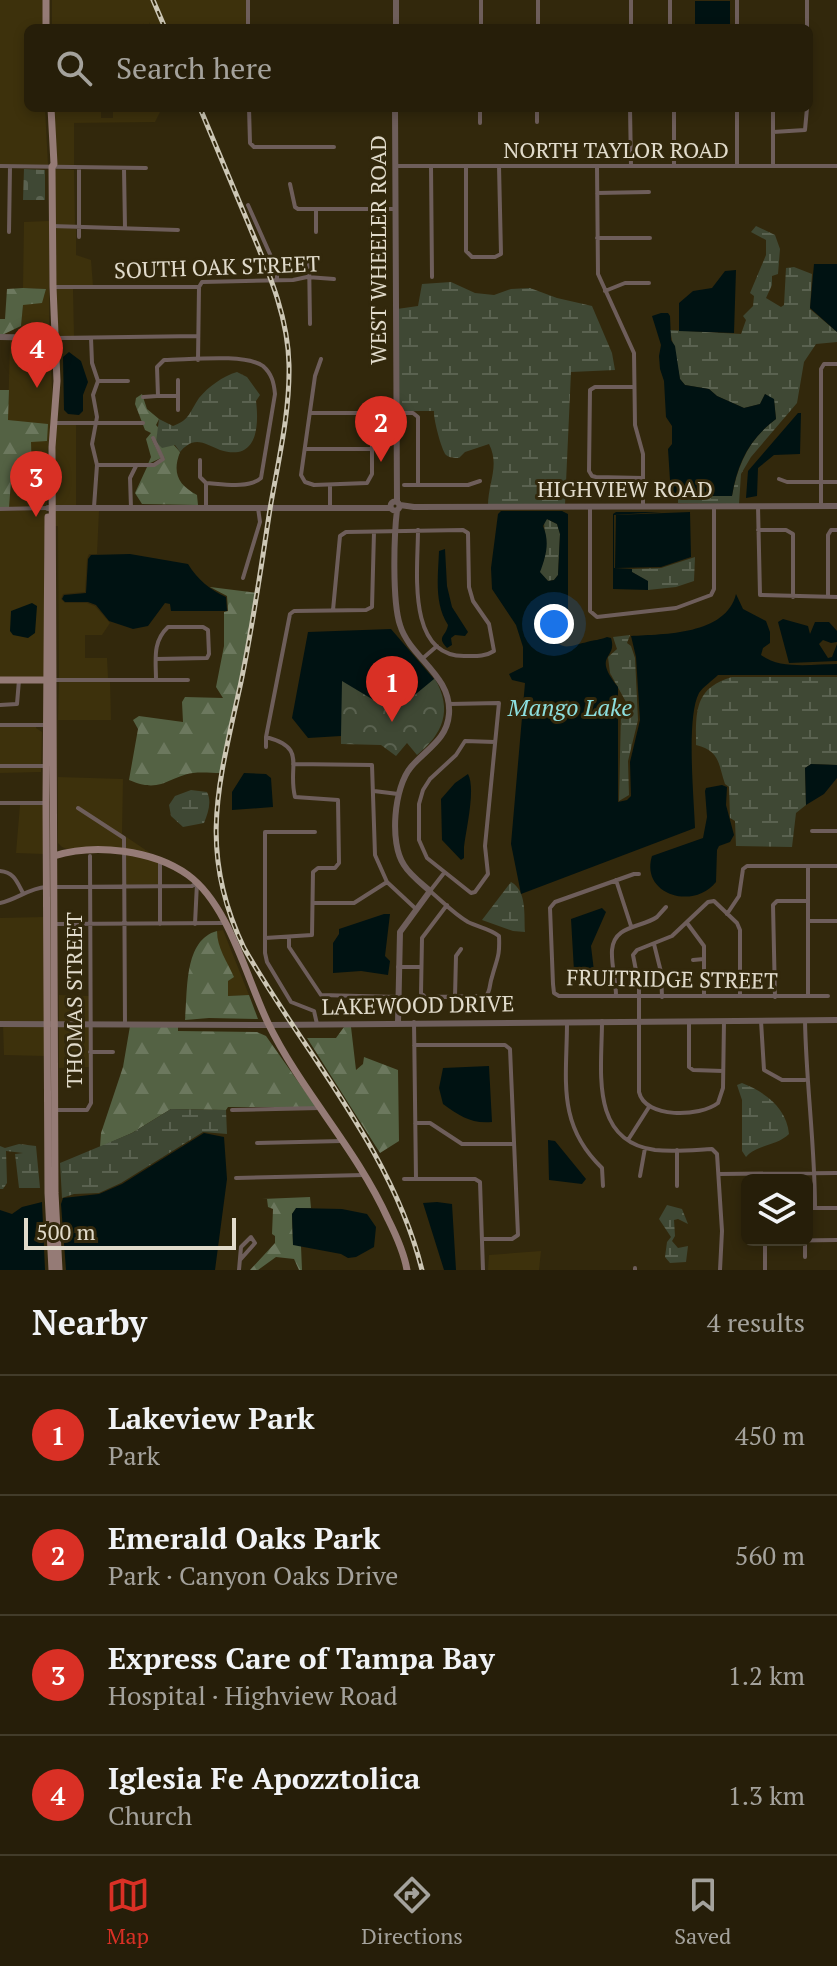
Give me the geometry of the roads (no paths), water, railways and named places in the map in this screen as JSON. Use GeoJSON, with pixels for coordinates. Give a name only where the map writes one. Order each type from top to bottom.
{"type":"FeatureCollection","features":[{"type":"Feature","properties":{"kind":"main road"},"geometry":{"type":"LineString","coordinates":[[48,0],[48,24]]}},
{"type":"Feature","properties":{"kind":"main road"},"geometry":{"type":"LineString","coordinates":[[49,112],[54,164],[53,338],[57,381],[49,453],[52,1111],[48,1193],[52,1270]]}},
{"type":"Feature","properties":{"kind":"main road"},"geometry":{"type":"LineString","coordinates":[[0,680],[50,680]]}},
{"type":"Feature","properties":{"kind":"main road"},"geometry":{"type":"LineString","coordinates":[[50,680],[45,766],[54,840],[50,856]]}},
{"type":"Feature","properties":{"kind":"main road"},"geometry":{"type":"LineString","coordinates":[[54,840],[67,851],[78,853]]}},
{"type":"Feature","properties":{"kind":"main road"},"geometry":{"type":"LineString","coordinates":[[50,856],[124,852],[145,854],[160,859],[197,883],[226,923],[269,1025],[366,1175],[399,1242],[407,1270]]}},
{"type":"Feature","properties":{"kind":"main road"},"geometry":{"type":"LineString","coordinates":[[50,856],[124,852]]}},
{"type":"Feature","properties":{"kind":"main road"},"geometry":{"type":"LineString","coordinates":[[50,887],[54,924],[49,1076],[59,1270]]}},
{"type":"Feature","properties":{"kind":"street"},"geometry":{"type":"LineString","coordinates":[[248,0],[248,24]]}},
{"type":"Feature","properties":{"kind":"street"},"geometry":{"type":"LineString","coordinates":[[396,0],[396,24]]}},
{"type":"Feature","properties":{"kind":"street"},"geometry":{"type":"LineString","coordinates":[[481,0],[481,24]]}},
{"type":"Feature","properties":{"kind":"street"},"geometry":{"type":"LineString","coordinates":[[538,0],[538,24]]}},
{"type":"Feature","properties":{"kind":"street"},"geometry":{"type":"LineString","coordinates":[[631,0],[631,24]]}},
{"type":"Feature","properties":{"kind":"street"},"geometry":{"type":"LineString","coordinates":[[670,0],[670,24]]}},
{"type":"Feature","properties":{"kind":"street"},"geometry":{"type":"LineString","coordinates":[[737,0],[737,24]]}},
{"type":"Feature","properties":{"kind":"street"},"geometry":{"type":"LineString","coordinates":[[807,0],[807,24]]}},
{"type":"Feature","properties":{"kind":"street"},"geometry":{"type":"LineString","coordinates":[[249,112],[250,143],[254,147],[334,147]]}},
{"type":"Feature","properties":{"kind":"street","name":"WEST WHEELER ROAD"},"geometry":{"type":"LineString","coordinates":[[395,112],[397,604],[400,625],[442,683],[449,704]]}},
{"type":"Feature","properties":{"kind":"street"},"geometry":{"type":"LineString","coordinates":[[480,112],[480,123]]}},
{"type":"Feature","properties":{"kind":"street"},"geometry":{"type":"LineString","coordinates":[[537,112],[537,122]]}},
{"type":"Feature","properties":{"kind":"street"},"geometry":{"type":"LineString","coordinates":[[630,112],[631,166]]}},
{"type":"Feature","properties":{"kind":"street"},"geometry":{"type":"LineString","coordinates":[[674,112],[674,166]]}},
{"type":"Feature","properties":{"kind":"street"},"geometry":{"type":"LineString","coordinates":[[737,112],[737,166]]}},
{"type":"Feature","properties":{"kind":"street"},"geometry":{"type":"LineString","coordinates":[[773,112],[773,166]]}},
{"type":"Feature","properties":{"kind":"street"},"geometry":{"type":"LineString","coordinates":[[773,132],[805,130],[807,112]]}},
{"type":"Feature","properties":{"kind":"street"},"geometry":{"type":"LineString","coordinates":[[0,166],[146,168]]}},
{"type":"Feature","properties":{"kind":"street"},"geometry":{"type":"LineString","coordinates":[[9,232],[10,166]]}},
{"type":"Feature","properties":{"kind":"street","name":"NORTH TAYLOR ROAD"},"geometry":{"type":"LineString","coordinates":[[395,166],[837,166]]}},
{"type":"Feature","properties":{"kind":"street"},"geometry":{"type":"LineString","coordinates":[[431,166],[432,277]]}},
{"type":"Feature","properties":{"kind":"street"},"geometry":{"type":"LineString","coordinates":[[466,166],[466,251],[472,257],[501,254],[499,166]]}},
{"type":"Feature","properties":{"kind":"street"},"geometry":{"type":"LineString","coordinates":[[597,166],[598,274],[633,348],[635,430],[642,448],[643,507]]}},
{"type":"Feature","properties":{"kind":"street"},"geometry":{"type":"LineString","coordinates":[[79,168],[79,237]]}},
{"type":"Feature","properties":{"kind":"street"},"geometry":{"type":"LineString","coordinates":[[124,169],[125,228]]}},
{"type":"Feature","properties":{"kind":"street"},"geometry":{"type":"LineString","coordinates":[[290,184],[295,207],[316,210],[395,209]]}},
{"type":"Feature","properties":{"kind":"street"},"geometry":{"type":"LineString","coordinates":[[597,193],[649,192]]}},
{"type":"Feature","properties":{"kind":"street"},"geometry":{"type":"LineString","coordinates":[[248,205],[277,270],[277,279]]}},
{"type":"Feature","properties":{"kind":"street"},"geometry":{"type":"LineString","coordinates":[[316,210],[316,232]]}},
{"type":"Feature","properties":{"kind":"street"},"geometry":{"type":"LineString","coordinates":[[52,226],[178,230]]}},
{"type":"Feature","properties":{"kind":"street"},"geometry":{"type":"LineString","coordinates":[[597,238],[650,238]]}},
{"type":"Feature","properties":{"kind":"street"},"geometry":{"type":"LineString","coordinates":[[309,256],[310,324]]}},
{"type":"Feature","properties":{"kind":"street","name":"SOUTH OAK STREET"},"geometry":{"type":"LineString","coordinates":[[53,287],[199,287],[202,282],[334,279]]}},
{"type":"Feature","properties":{"kind":"street"},"geometry":{"type":"LineString","coordinates":[[605,291],[625,283],[649,283]]}},
{"type":"Feature","properties":{"kind":"street"},"geometry":{"type":"LineString","coordinates":[[198,360],[199,287]]}},
{"type":"Feature","properties":{"kind":"street"},"geometry":{"type":"LineString","coordinates":[[0,337],[198,336]]}},
{"type":"Feature","properties":{"kind":"street"},"geometry":{"type":"LineString","coordinates":[[91,338],[92,363],[98,381],[93,395],[97,424],[92,444],[97,465],[93,508]]}},
{"type":"Feature","properties":{"kind":"street"},"geometry":{"type":"LineString","coordinates":[[321,359],[315,376],[301,475],[303,480],[310,484],[330,485],[367,483],[372,474],[372,412]]}},
{"type":"Feature","properties":{"kind":"street"},"geometry":{"type":"LineString","coordinates":[[158,396],[157,367],[160,362],[244,360],[260,364],[271,375],[275,394],[261,478],[255,483],[206,483],[200,477],[200,460]]}},
{"type":"Feature","properties":{"kind":"street"},"geometry":{"type":"LineString","coordinates":[[821,506],[821,369],[824,364],[837,364]]}},
{"type":"Feature","properties":{"kind":"street"},"geometry":{"type":"LineString","coordinates":[[178,380],[178,410]]}},
{"type":"Feature","properties":{"kind":"street"},"geometry":{"type":"LineString","coordinates":[[98,381],[128,381]]}},
{"type":"Feature","properties":{"kind":"street"},"geometry":{"type":"LineString","coordinates":[[634,387],[595,387],[590,390],[589,471],[596,477],[643,478]]}},
{"type":"Feature","properties":{"kind":"street"},"geometry":{"type":"LineString","coordinates":[[143,397],[178,396]]}},
{"type":"Feature","properties":{"kind":"street"},"geometry":{"type":"LineString","coordinates":[[312,413],[413,413],[418,417],[418,485]]}},
{"type":"Feature","properties":{"kind":"street"},"geometry":{"type":"LineString","coordinates":[[53,422],[143,423]]}},
{"type":"Feature","properties":{"kind":"street"},"geometry":{"type":"LineString","coordinates":[[97,465],[154,465],[163,459],[153,438]]}},
{"type":"Feature","properties":{"kind":"street"},"geometry":{"type":"LineString","coordinates":[[306,449],[372,449]]}},
{"type":"Feature","properties":{"kind":"street"},"geometry":{"type":"LineString","coordinates":[[131,508],[130,478],[136,466]]}},
{"type":"Feature","properties":{"kind":"street"},"geometry":{"type":"LineString","coordinates":[[779,479],[787,482],[837,482]]}},
{"type":"Feature","properties":{"kind":"street"},"geometry":{"type":"LineString","coordinates":[[404,485],[468,485],[480,481]]}},
{"type":"Feature","properties":{"kind":"street"},"geometry":{"type":"LineString","coordinates":[[206,483],[206,508]]}},
{"type":"Feature","properties":{"kind":"street"},"geometry":{"type":"LineString","coordinates":[[330,485],[330,508]]}},
{"type":"Feature","properties":{"kind":"street"},"geometry":{"type":"LineString","coordinates":[[758,506],[759,594],[764,597],[837,597]]}},
{"type":"Feature","properties":{"kind":"street","name":"HIGHVIEW ROAD"},"geometry":{"type":"LineString","coordinates":[[0,509],[837,506]]}},
{"type":"Feature","properties":{"kind":"street"},"geometry":{"type":"LineString","coordinates":[[590,507],[590,611],[597,617],[676,608],[711,595],[714,589],[714,507]]}},
{"type":"Feature","properties":{"kind":"street"},"geometry":{"type":"LineString","coordinates":[[243,578],[260,522],[258,508]]}},
{"type":"Feature","properties":{"kind":"street"},"geometry":{"type":"LineString","coordinates":[[333,610],[340,536],[346,532],[418,530],[463,530],[468,533],[469,587],[473,601],[489,624],[494,651],[488,656],[451,656],[437,646],[420,619],[418,530]]}},
{"type":"Feature","properties":{"kind":"street"},"geometry":{"type":"LineString","coordinates":[[758,530],[791,532],[793,597]]}},
{"type":"Feature","properties":{"kind":"street"},"geometry":{"type":"LineString","coordinates":[[828,597],[829,532],[837,530]]}},
{"type":"Feature","properties":{"kind":"street"},"geometry":{"type":"LineString","coordinates":[[266,747],[290,614],[294,611],[366,610],[372,607],[374,531]]}},
{"type":"Feature","properties":{"kind":"street"},"geometry":{"type":"LineString","coordinates":[[156,659],[207,658],[208,630],[203,627],[168,627],[157,641],[156,659],[156,680]]}},
{"type":"Feature","properties":{"kind":"street"},"geometry":{"type":"LineString","coordinates":[[422,659],[437,646]]}},
{"type":"Feature","properties":{"kind":"street"},"geometry":{"type":"LineString","coordinates":[[0,705],[17,704],[19,680]]}},
{"type":"Feature","properties":{"kind":"street"},"geometry":{"type":"LineString","coordinates":[[50,680],[188,680]]}},
{"type":"Feature","properties":{"kind":"street"},"geometry":{"type":"LineString","coordinates":[[447,905],[422,938],[421,993],[425,997],[486,996],[490,993],[492,975],[500,957],[499,936],[465,920],[410,873],[397,846],[398,794],[413,764],[441,737],[448,722],[449,704],[499,703],[485,846],[488,874],[475,892],[471,893],[427,858],[421,847],[419,804],[430,779],[456,755],[465,741],[495,742]]}},
{"type":"Feature","properties":{"kind":"street"},"geometry":{"type":"LineString","coordinates":[[0,725],[46,725]]}},
{"type":"Feature","properties":{"kind":"street"},"geometry":{"type":"LineString","coordinates":[[265,938],[312,935],[315,870],[335,868],[339,863],[339,804],[334,798],[295,797],[293,755],[287,744],[266,737]]}},
{"type":"Feature","properties":{"kind":"street"},"geometry":{"type":"LineString","coordinates":[[293,764],[369,763],[374,769],[375,855],[387,882],[416,909]]}},
{"type":"Feature","properties":{"kind":"street"},"geometry":{"type":"LineString","coordinates":[[0,766],[45,766]]}},
{"type":"Feature","properties":{"kind":"street"},"geometry":{"type":"LineString","coordinates":[[374,791],[398,794]]}},
{"type":"Feature","properties":{"kind":"street"},"geometry":{"type":"LineString","coordinates":[[0,803],[50,802]]}},
{"type":"Feature","properties":{"kind":"street"},"geometry":{"type":"LineString","coordinates":[[78,808],[124,838],[125,1024]]}},
{"type":"Feature","properties":{"kind":"street"},"geometry":{"type":"LineString","coordinates":[[812,831],[837,831]]}},
{"type":"Feature","properties":{"kind":"street"},"geometry":{"type":"LineString","coordinates":[[315,832],[265,832],[265,938],[267,962],[291,1002],[314,1011],[317,1024]]}},
{"type":"Feature","properties":{"kind":"street","name":"THOMAS STREET"},"geometry":{"type":"LineString","coordinates":[[52,1111],[89,1109],[90,856]]}},
{"type":"Feature","properties":{"kind":"street"},"geometry":{"type":"LineString","coordinates":[[160,859],[160,924]]}},
{"type":"Feature","properties":{"kind":"street"},"geometry":{"type":"LineString","coordinates":[[727,914],[739,896],[743,869],[747,866],[837,866]]}},
{"type":"Feature","properties":{"kind":"street"},"geometry":{"type":"LineString","coordinates":[[808,866],[808,996]]}},
{"type":"Feature","properties":{"kind":"street"},"geometry":{"type":"LineString","coordinates":[[0,871],[14,876],[23,893]]}},
{"type":"Feature","properties":{"kind":"street"},"geometry":{"type":"LineString","coordinates":[[398,1023],[400,932],[444,873]]}},
{"type":"Feature","properties":{"kind":"street","name":"FRUITRIDGE STREET"},"geometry":{"type":"LineString","coordinates":[[639,874],[555,902],[550,908],[554,993],[559,996],[639,997],[828,996]]}},
{"type":"Feature","properties":{"kind":"street"},"geometry":{"type":"LineString","coordinates":[[616,880],[631,926]]}},
{"type":"Feature","properties":{"kind":"street"},"geometry":{"type":"LineString","coordinates":[[314,903],[354,903],[387,882]]}},
{"type":"Feature","properties":{"kind":"street"},"geometry":{"type":"LineString","coordinates":[[0,903],[13,900],[23,893],[50,887],[192,886],[197,883]]}},
{"type":"Feature","properties":{"kind":"street"},"geometry":{"type":"LineString","coordinates":[[195,924],[197,883]]}},
{"type":"Feature","properties":{"kind":"street"},"geometry":{"type":"LineString","coordinates":[[724,1021],[722,1096],[711,1109],[662,1111],[649,1107],[639,1092],[639,997],[633,955],[637,950],[672,936],[708,902],[714,901],[740,930],[740,996]]}},
{"type":"Feature","properties":{"kind":"street"},"geometry":{"type":"LineString","coordinates":[[775,997],[773,905],[777,901],[808,901]]}},
{"type":"Feature","properties":{"kind":"street"},"geometry":{"type":"LineString","coordinates":[[616,996],[612,946],[616,937],[631,926],[657,917],[666,907]]}},
{"type":"Feature","properties":{"kind":"street"},"geometry":{"type":"LineString","coordinates":[[808,921],[837,921]]}},
{"type":"Feature","properties":{"kind":"street"},"geometry":{"type":"LineString","coordinates":[[54,924],[226,923]]}},
{"type":"Feature","properties":{"kind":"street"},"geometry":{"type":"LineString","coordinates":[[687,923],[704,946],[704,996]]}},
{"type":"Feature","properties":{"kind":"street"},"geometry":{"type":"LineString","coordinates":[[289,937],[289,947],[321,995],[399,997]]}},
{"type":"Feature","properties":{"kind":"street"},"geometry":{"type":"LineString","coordinates":[[654,944],[661,972],[662,997]]}},
{"type":"Feature","properties":{"kind":"street"},"geometry":{"type":"LineString","coordinates":[[455,997],[456,956],[461,949]]}},
{"type":"Feature","properties":{"kind":"street"},"geometry":{"type":"LineString","coordinates":[[693,960],[704,959]]}},
{"type":"Feature","properties":{"kind":"street"},"geometry":{"type":"LineString","coordinates":[[398,967],[421,967]]}},
{"type":"Feature","properties":{"kind":"street"},"geometry":{"type":"LineString","coordinates":[[805,1020],[806,1080],[814,1134],[815,1208],[837,1208]]}},
{"type":"Feature","properties":{"kind":"street","name":"LAKEWOOD DRIVE"},"geometry":{"type":"LineString","coordinates":[[0,1024],[837,1020]]}},
{"type":"Feature","properties":{"kind":"street"},"geometry":{"type":"LineString","coordinates":[[602,1021],[603,1105],[612,1125],[628,1140],[645,1148],[712,1149],[717,1154],[722,1231],[720,1270]]}},
{"type":"Feature","properties":{"kind":"street"},"geometry":{"type":"LineString","coordinates":[[689,1021],[689,1067],[693,1070],[723,1071]]}},
{"type":"Feature","properties":{"kind":"street"},"geometry":{"type":"LineString","coordinates":[[761,1021],[761,1063],[764,1070],[782,1080],[806,1080]]}},
{"type":"Feature","properties":{"kind":"street"},"geometry":{"type":"LineString","coordinates":[[414,1022],[416,1179]]}},
{"type":"Feature","properties":{"kind":"street"},"geometry":{"type":"LineString","coordinates":[[567,1022],[569,1117],[581,1145],[602,1168],[603,1186]]}},
{"type":"Feature","properties":{"kind":"street"},"geometry":{"type":"LineString","coordinates":[[414,1045],[505,1045],[510,1049],[518,1235],[512,1239],[483,1239]]}},
{"type":"Feature","properties":{"kind":"street"},"geometry":{"type":"LineString","coordinates":[[90,1052],[113,1052]]}},
{"type":"Feature","properties":{"kind":"street"},"geometry":{"type":"LineString","coordinates":[[628,1140],[649,1107]]}},
{"type":"Feature","properties":{"kind":"street"},"geometry":{"type":"LineString","coordinates":[[232,1110],[323,1108]]}},
{"type":"Feature","properties":{"kind":"street"},"geometry":{"type":"LineString","coordinates":[[415,1123],[430,1123],[462,1144],[514,1144]]}},
{"type":"Feature","properties":{"kind":"street"},"geometry":{"type":"LineString","coordinates":[[257,1143],[344,1141]]}},
{"type":"Feature","properties":{"kind":"street"},"geometry":{"type":"LineString","coordinates":[[640,1176],[645,1148]]}},
{"type":"Feature","properties":{"kind":"street"},"geometry":{"type":"LineString","coordinates":[[677,1150],[677,1186]]}},
{"type":"Feature","properties":{"kind":"street"},"geometry":{"type":"LineString","coordinates":[[718,1174],[837,1173]]}},
{"type":"Feature","properties":{"kind":"street"},"geometry":{"type":"LineString","coordinates":[[236,1178],[366,1175]]}},
{"type":"Feature","properties":{"kind":"street"},"geometry":{"type":"LineString","coordinates":[[404,1179],[475,1179],[480,1182],[483,1270]]}},
{"type":"Feature","properties":{"kind":"street"},"geometry":{"type":"LineString","coordinates":[[239,1270],[241,1247],[251,1237],[255,1243],[240,1260]]}},
{"type":"Feature","properties":{"kind":"street"},"geometry":{"type":"LineString","coordinates":[[813,1241],[837,1240]]}},
{"type":"Feature","properties":{"kind":"street"},"geometry":{"type":"LineString","coordinates":[[765,1246],[765,1270]]}},
{"type":"Feature","properties":{"kind":"street"},"geometry":{"type":"LineString","coordinates":[[805,1246],[805,1257]]}},
{"type":"Feature","properties":{"kind":"water"},"geometry":{"type":"Polygon","coordinates":[[[695,1],[730,1],[730,24],[695,24],[695,1]]]}},
{"type":"Feature","properties":{"kind":"water"},"geometry":{"type":"Polygon","coordinates":[[[814,264],[837,264],[837,332],[810,308],[814,264]]]}},
{"type":"Feature","properties":{"kind":"water"},"geometry":{"type":"Polygon","coordinates":[[[736,270],[734,333],[679,331],[679,303],[693,291],[712,288],[725,271],[736,270]]]}},
{"type":"Feature","properties":{"kind":"water"},"geometry":{"type":"Polygon","coordinates":[[[661,313],[670,316],[671,340],[675,346],[680,379],[685,385],[709,389],[744,408],[760,404],[765,394],[774,399],[776,419],[758,435],[746,453],[732,496],[671,496],[668,449],[672,444],[672,426],[666,417],[659,356],[661,345],[652,316],[661,313]]]}},
{"type":"Feature","properties":{"kind":"water"},"geometry":{"type":"Polygon","coordinates":[[[69,352],[81,361],[88,382],[83,395],[83,411],[79,415],[68,414],[64,410],[63,357],[69,352]]]}},
{"type":"Feature","properties":{"kind":"water"},"geometry":{"type":"Polygon","coordinates":[[[801,413],[800,454],[774,455],[758,468],[757,496],[746,498],[748,471],[801,413]]]}},
{"type":"Feature","properties":{"kind":"water","name":"Mango Lake"},"geometry":{"type":"Polygon","coordinates":[[[501,511],[562,511],[568,514],[568,616],[554,635],[563,646],[611,638],[606,668],[618,687],[618,802],[631,796],[630,762],[640,720],[636,657],[631,636],[676,633],[707,625],[720,618],[736,594],[743,609],[766,621],[770,643],[763,648],[761,655],[778,663],[837,664],[837,675],[718,675],[699,693],[695,704],[692,778],[695,828],[521,894],[511,844],[525,683],[512,680],[509,674],[523,667],[523,647],[516,625],[492,589],[491,568],[498,514],[501,511]],[[547,519],[543,526],[546,549],[540,572],[548,581],[558,575],[560,534],[557,524],[547,519]]]}},
{"type":"Feature","properties":{"kind":"water"},"geometry":{"type":"Polygon","coordinates":[[[661,512],[614,515],[614,568],[632,569],[648,581],[648,590],[613,589],[613,514],[661,512]]]}},
{"type":"Feature","properties":{"kind":"water"},"geometry":{"type":"Polygon","coordinates":[[[690,512],[691,557],[661,567],[615,568],[616,515],[690,512]]]}},
{"type":"Feature","properties":{"kind":"water"},"geometry":{"type":"Polygon","coordinates":[[[445,549],[447,586],[452,607],[468,632],[465,636],[455,635],[451,638],[452,645],[447,648],[442,639],[448,625],[438,590],[439,551],[445,549]]]}},
{"type":"Feature","properties":{"kind":"water"},"geometry":{"type":"Polygon","coordinates":[[[130,554],[188,564],[204,584],[226,597],[227,611],[171,611],[170,604],[165,603],[148,626],[133,629],[109,621],[96,605],[65,602],[62,599],[64,595],[86,593],[88,559],[91,555],[130,554]]]}},
{"type":"Feature","properties":{"kind":"water"},"geometry":{"type":"Polygon","coordinates":[[[32,603],[37,606],[35,633],[28,638],[13,635],[10,631],[11,611],[32,603]]]}},
{"type":"Feature","properties":{"kind":"water"},"geometry":{"type":"Polygon","coordinates":[[[783,619],[808,626],[810,634],[815,622],[829,622],[837,631],[837,642],[823,640],[819,644],[828,658],[832,657],[837,644],[837,661],[789,663],[778,622],[783,619]]]}},
{"type":"Feature","properties":{"kind":"water"},"geometry":{"type":"Polygon","coordinates":[[[391,629],[434,679],[411,698],[377,702],[342,681],[341,736],[308,738],[292,718],[308,632],[391,629]]]}},
{"type":"Feature","properties":{"kind":"water"},"geometry":{"type":"Polygon","coordinates":[[[811,764],[837,765],[837,778],[824,794],[806,805],[805,768],[811,764]]]}},
{"type":"Feature","properties":{"kind":"water"},"geometry":{"type":"Polygon","coordinates":[[[244,773],[266,774],[271,778],[273,807],[232,810],[232,792],[244,773]]]}},
{"type":"Feature","properties":{"kind":"water"},"geometry":{"type":"Polygon","coordinates":[[[468,774],[471,799],[464,858],[461,860],[442,840],[441,799],[468,774]]]}},
{"type":"Feature","properties":{"kind":"water"},"geometry":{"type":"Polygon","coordinates":[[[727,787],[726,805],[734,835],[730,842],[717,850],[716,882],[695,896],[682,897],[661,889],[650,869],[652,856],[703,838],[707,817],[706,788],[727,787]]]}},
{"type":"Feature","properties":{"kind":"water"},"geometry":{"type":"Polygon","coordinates":[[[602,908],[606,912],[591,946],[594,971],[590,976],[579,976],[574,971],[571,919],[602,908]]]}},
{"type":"Feature","properties":{"kind":"water"},"geometry":{"type":"Polygon","coordinates":[[[390,914],[385,956],[390,961],[388,975],[361,971],[333,973],[333,943],[339,929],[390,914]]]}},
{"type":"Feature","properties":{"kind":"water"},"geometry":{"type":"Polygon","coordinates":[[[489,1066],[492,1122],[466,1118],[443,1104],[439,1088],[443,1068],[489,1066]]]}},
{"type":"Feature","properties":{"kind":"water"},"geometry":{"type":"Polygon","coordinates":[[[204,1133],[224,1137],[227,1179],[215,1270],[66,1270],[63,1198],[99,1194],[122,1184],[204,1133]]]}},
{"type":"Feature","properties":{"kind":"water"},"geometry":{"type":"Polygon","coordinates":[[[548,1140],[555,1141],[586,1179],[582,1184],[549,1180],[548,1140]]]}},
{"type":"Feature","properties":{"kind":"water"},"geometry":{"type":"Polygon","coordinates":[[[42,1202],[45,1270],[0,1270],[0,1210],[12,1214],[22,1207],[42,1202]]]}},
{"type":"Feature","properties":{"kind":"water"},"geometry":{"type":"Polygon","coordinates":[[[423,1203],[452,1204],[456,1270],[444,1270],[423,1203]]]}},
{"type":"Feature","properties":{"kind":"water"},"geometry":{"type":"Polygon","coordinates":[[[296,1208],[342,1209],[367,1214],[376,1227],[374,1247],[348,1258],[293,1245],[292,1214],[296,1208]]]}},
{"type":"Feature","properties":{"kind":"railway"},"geometry":{"type":"LineString","coordinates":[[153,0],[163,24]]}},
{"type":"Feature","properties":{"kind":"railway"},"geometry":{"type":"LineString","coordinates":[[202,112],[276,294],[285,328],[289,365],[283,437],[249,639],[220,785],[217,847],[221,879],[229,913],[244,948],[369,1143],[408,1226],[422,1270]]}},
{"type":"Feature","properties":{"kind":"place","name":"Iglesia Fe Apozztolica"},"geometry":{"type":"Point","coordinates":[37,388]}},
{"type":"Feature","properties":{"kind":"place","name":"Emerald Oaks Park"},"geometry":{"type":"Point","coordinates":[381,462]}},
{"type":"Feature","properties":{"kind":"place","name":"Express Care of Tampa Bay"},"geometry":{"type":"Point","coordinates":[36,517]}},
{"type":"Feature","properties":{"kind":"place","name":"Lakeview Park"},"geometry":{"type":"Point","coordinates":[392,722]}}]}
